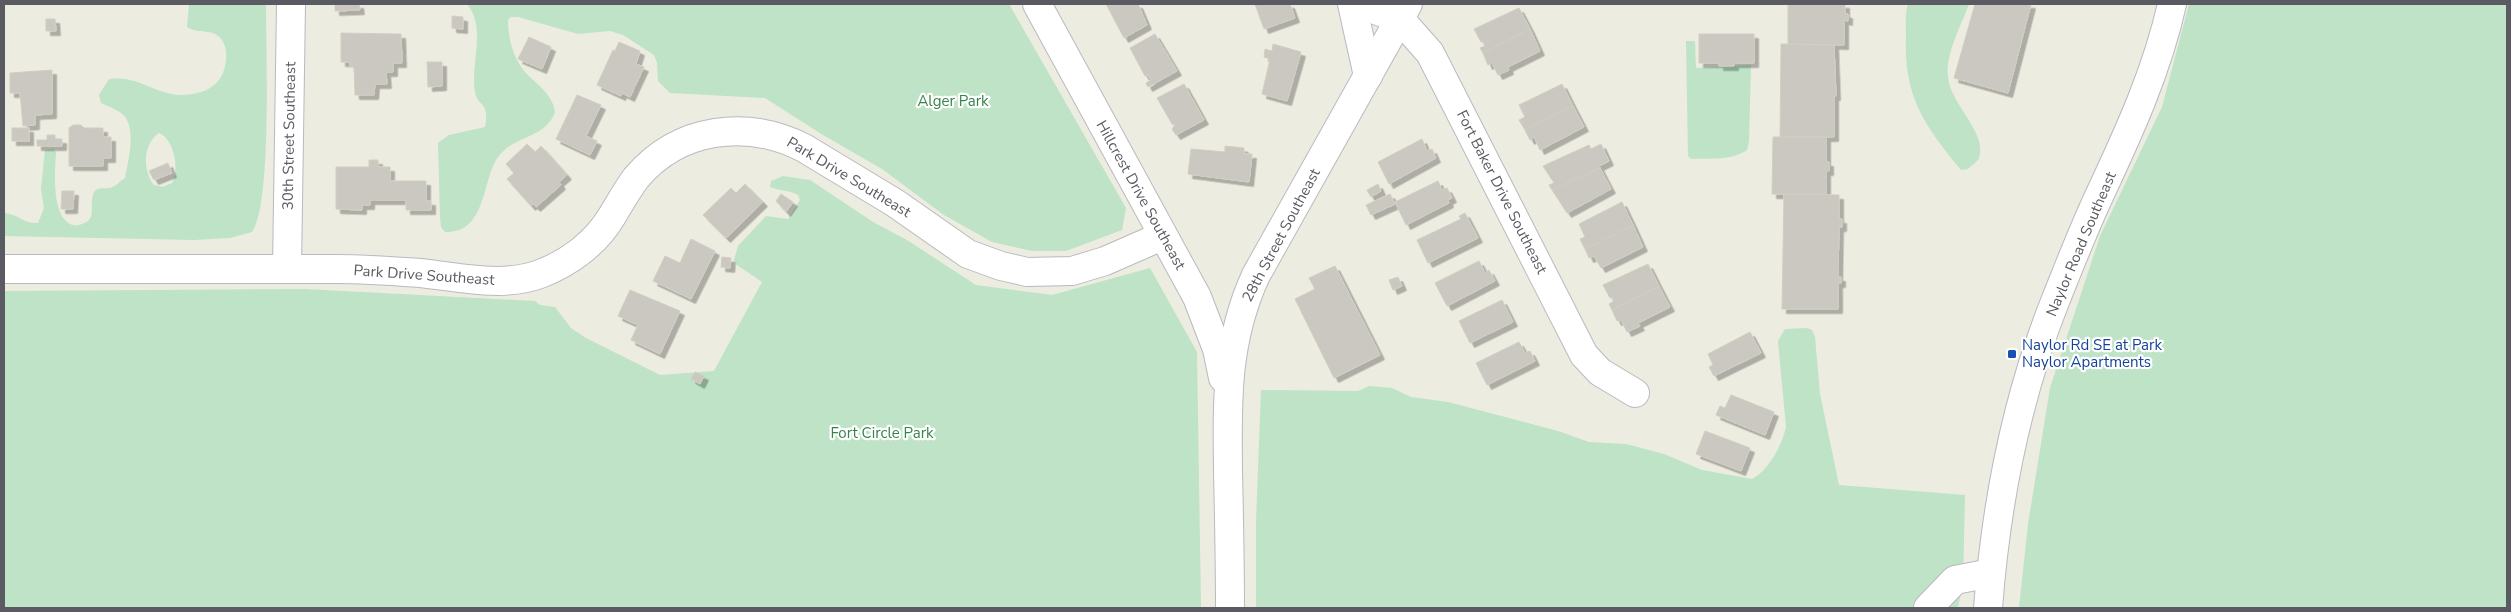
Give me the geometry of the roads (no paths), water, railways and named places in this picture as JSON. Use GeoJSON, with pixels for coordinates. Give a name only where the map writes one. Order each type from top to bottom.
{"type":"FeatureCollection","features":[{"type":"Feature","properties":{"kind":"street","name":"30th Street Southeast"},"geometry":{"type":"LineString","coordinates":[[287,269],[291,4]]}},
{"type":"Feature","properties":{"kind":"street","name":"Hillcrest Drive Southeast"},"geometry":{"type":"LineString","coordinates":[[1037,4],[1197,297],[1217,349],[1227,394]]}},
{"type":"Feature","properties":{"kind":"street"},"geometry":{"type":"LineString","coordinates":[[1352,4],[1368,76]]}},
{"type":"Feature","properties":{"kind":"street","name":"Fort Baker Drive Southeast"},"geometry":{"type":"LineString","coordinates":[[1359,4],[1404,11],[1430,52],[1584,355],[1600,372],[1635,393]]}},
{"type":"Feature","properties":{"kind":"street","name":"Naylor Road Southeast"},"geometry":{"type":"LineString","coordinates":[[1988,608],[1991,574],[2007,472],[2038,352],[2055,301],[2084,229],[2147,89],[2172,4]]}},
{"type":"Feature","properties":{"kind":"street","name":"28th Street Southeast"},"geometry":{"type":"LineString","coordinates":[[1230,608],[1227,394],[1234,344],[1244,301],[1256,275],[1404,11]]}},
{"type":"Feature","properties":{"kind":"street","name":"Park Drive Southeast"},"geometry":{"type":"LineString","coordinates":[[4,269],[287,269],[390,271],[487,281],[522,279],[537,275],[566,262],[591,242],[612,218],[635,179],[656,158],[694,137],[737,130],[763,132],[804,148],[895,203],[968,254],[1001,266],[1027,272],[1072,271],[1105,261],[1162,236]]}},
{"type":"Feature","properties":{"kind":"street"},"geometry":{"type":"LineString","coordinates":[[1197,297],[1217,302],[1232,299],[1256,275]]}},
{"type":"Feature","properties":{"kind":"street"},"geometry":{"type":"LineString","coordinates":[[1928,608],[1955,580],[1991,574]]}},
{"type":"Feature","properties":{"kind":"place","name":"Naylor Rd SE at Park Naylor Apartments"},"geometry":{"type":"Point","coordinates":[2012,354]}},
{"type":"Feature","properties":{"kind":"park label","name":"Alger Park"},"geometry":{"type":"Point","coordinates":[953,101]}},
{"type":"Feature","properties":{"kind":"park label","name":"Fort Circle Park"},"geometry":{"type":"Point","coordinates":[882,433]}}]}
